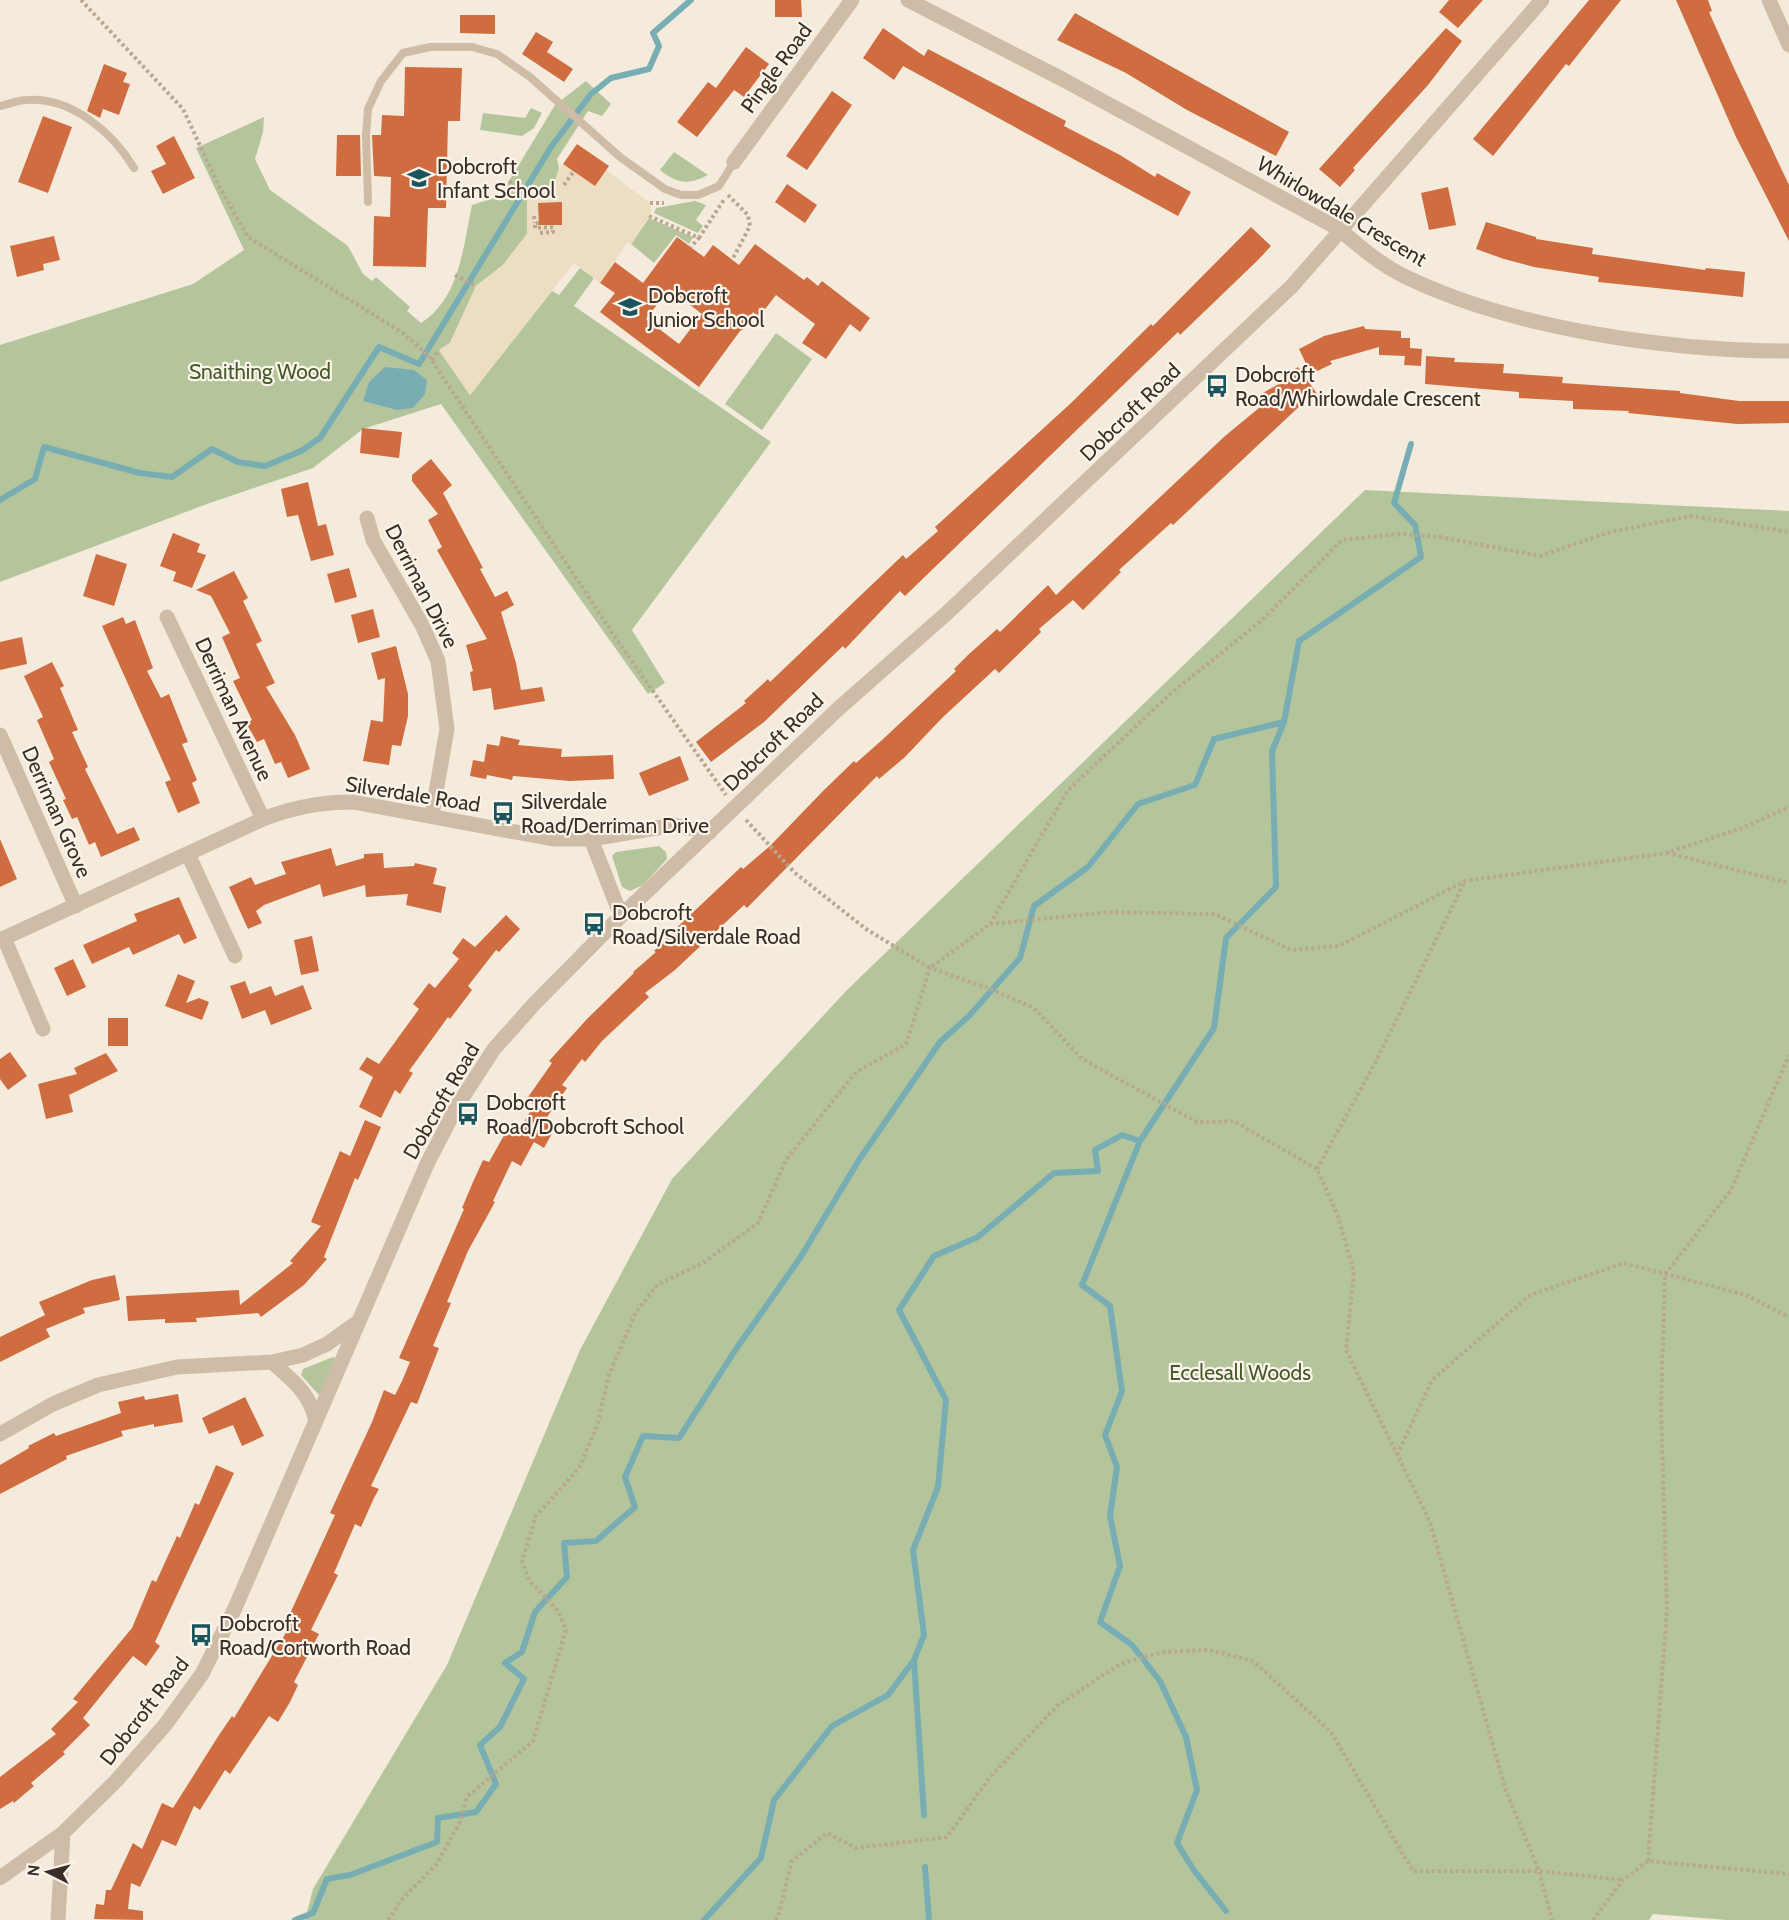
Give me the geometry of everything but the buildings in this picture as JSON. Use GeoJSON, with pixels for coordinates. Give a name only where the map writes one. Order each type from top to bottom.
{"type":"FeatureCollection","features":[{"type":"Feature","properties":{"kind":"street","name":"Pingle Road"},"geometry":{"type":"LineString","coordinates":[[734,162],[852,0]]}},
{"type":"Feature","properties":{"kind":"street","name":"Whirlowdale Crescent"},"geometry":{"type":"LineString","coordinates":[[908,0],[1062,79],[1339,229],[1369,255],[1405,276],[1478,306],[1570,328],[1645,341],[1758,351],[1789,351]]}},
{"type":"Feature","properties":{"kind":"street","name":"Dobcroft Road"},"geometry":{"type":"LineString","coordinates":[[0,1878],[63,1833],[117,1781],[165,1725],[202,1674],[235,1608],[427,1164],[457,1106],[494,1049],[534,1003],[621,916],[838,709],[947,613],[1292,286],[1339,229],[1410,154],[1542,0]]}},
{"type":"Feature","properties":{"kind":"street"},"geometry":{"type":"LineString","coordinates":[[1769,0],[1789,45]]}},
{"type":"Feature","properties":{"kind":"street","name":"Derriman Drive"},"geometry":{"type":"LineString","coordinates":[[367,518],[373,540],[422,625],[438,661],[447,729],[432,815]]}},
{"type":"Feature","properties":{"kind":"street","name":"Derriman Avenue"},"geometry":{"type":"LineString","coordinates":[[167,617],[262,819]]}},
{"type":"Feature","properties":{"kind":"street","name":"Derriman Grove"},"geometry":{"type":"LineString","coordinates":[[0,735],[76,906]]}},
{"type":"Feature","properties":{"kind":"street","name":"Silverdale Road"},"geometry":{"type":"LineString","coordinates":[[43,1029],[2,939],[290,808],[321,802],[353,802],[553,838],[591,839],[674,825],[710,831]]}},
{"type":"Feature","properties":{"kind":"street"},"geometry":{"type":"LineString","coordinates":[[591,839],[621,916]]}},
{"type":"Feature","properties":{"kind":"street"},"geometry":{"type":"LineString","coordinates":[[188,854],[235,956]]}},
{"type":"Feature","properties":{"kind":"street"},"geometry":{"type":"LineString","coordinates":[[0,1434],[53,1404],[98,1385],[177,1366],[272,1362],[303,1355],[327,1344],[359,1321]]}},
{"type":"Feature","properties":{"kind":"street"},"geometry":{"type":"LineString","coordinates":[[272,1362],[298,1386],[312,1403],[316,1421]]}},
{"type":"Feature","properties":{"kind":"street"},"geometry":{"type":"LineString","coordinates":[[58,1920],[63,1833]]}},
{"type":"Feature","properties":{"kind":"lane"},"geometry":{"type":"LineString","coordinates":[[368,202],[366,135],[368,109],[381,81],[403,53],[440,47],[471,47],[497,54],[568,111],[620,157],[665,189],[681,195],[698,195],[719,186],[734,162]]}},
{"type":"Feature","properties":{"kind":"lane"},"geometry":{"type":"LineString","coordinates":[[0,106],[26,99],[43,100],[70,109],[106,133],[123,151],[134,168]]}},
{"type":"Feature","properties":{"kind":"path"},"geometry":{"type":"LineString","coordinates":[[81,0],[183,109],[219,186],[248,237],[403,333],[430,358],[617,640],[735,808],[795,873],[866,929],[930,968],[988,987],[1034,1008],[1082,1059],[1197,1122],[1234,1120],[1317,1168],[1338,1216],[1354,1272],[1346,1350],[1430,1522],[1505,1788],[1539,1871],[1552,1920]]}},
{"type":"Feature","properties":{"kind":"path"},"geometry":{"type":"LineString","coordinates":[[564,185],[574,171]]}},
{"type":"Feature","properties":{"kind":"path"},"geometry":{"type":"LineString","coordinates":[[509,180],[527,193]]}},
{"type":"Feature","properties":{"kind":"path"},"geometry":{"type":"LineString","coordinates":[[719,186],[748,214],[750,226],[732,260]]}},
{"type":"Feature","properties":{"kind":"path"},"geometry":{"type":"LineString","coordinates":[[691,247],[727,195]]}},
{"type":"Feature","properties":{"kind":"path"},"geometry":{"type":"LineString","coordinates":[[534,216],[537,223],[535,228],[553,227],[553,232],[540,232]]}},
{"type":"Feature","properties":{"kind":"path"},"geometry":{"type":"LineString","coordinates":[[649,216],[699,237]]}},
{"type":"Feature","properties":{"kind":"path"},"geometry":{"type":"LineString","coordinates":[[455,275],[476,286]]}},
{"type":"Feature","properties":{"kind":"path"},"geometry":{"type":"LineString","coordinates":[[430,358],[439,350]]}},
{"type":"Feature","properties":{"kind":"path"},"geometry":{"type":"LineString","coordinates":[[388,1920],[403,1898],[436,1865],[460,1822],[467,1797],[485,1779],[501,1770],[532,1742],[566,1629],[558,1611],[529,1580],[522,1561],[536,1516],[579,1468],[597,1426],[609,1375],[636,1312],[658,1284],[703,1263],[758,1223],[786,1160],[856,1072],[906,1044],[930,968],[990,924],[1068,790],[1170,694],[1260,622],[1342,540],[1400,534],[1440,537],[1540,556],[1610,532],[1691,516],[1789,532]]}},
{"type":"Feature","properties":{"kind":"path"},"geometry":{"type":"LineString","coordinates":[[990,924],[1109,912],[1215,914],[1291,950],[1339,946],[1465,881],[1666,853],[1742,828],[1789,807]]}},
{"type":"Feature","properties":{"kind":"path"},"geometry":{"type":"LineString","coordinates":[[1666,853],[1789,883]]}},
{"type":"Feature","properties":{"kind":"path"},"geometry":{"type":"LineString","coordinates":[[1317,1168],[1374,1065],[1465,881]]}},
{"type":"Feature","properties":{"kind":"path"},"geometry":{"type":"LineString","coordinates":[[1648,1861],[1667,1610],[1661,1407],[1665,1274],[1731,1190],[1789,1055]]}},
{"type":"Feature","properties":{"kind":"path"},"geometry":{"type":"LineString","coordinates":[[1397,1455],[1432,1380],[1530,1295],[1624,1263],[1746,1295],[1789,1317]]}},
{"type":"Feature","properties":{"kind":"path"},"geometry":{"type":"LineString","coordinates":[[775,1920],[778,1917],[792,1861],[827,1833],[857,1848],[946,1837],[990,1777],[1057,1706],[1120,1664],[1163,1652],[1209,1650],[1253,1661],[1332,1732],[1413,1871],[1539,1871],[1623,1880]]}},
{"type":"Feature","properties":{"kind":"path"},"geometry":{"type":"LineString","coordinates":[[1593,1920],[1623,1880],[1648,1861],[1789,1875]]}},
{"type":"Feature","properties":{"kind":"green space","name":"Snaithing Wood"},"geometry":{"type":"Polygon","coordinates":[[[586,81],[611,104],[602,116],[588,111],[557,159],[559,168],[555,182],[544,189],[527,193],[527,234],[503,265],[476,286],[450,343],[439,350],[470,395],[552,291],[559,295],[580,268],[594,278],[574,306],[771,442],[632,630],[665,683],[648,694],[441,404],[363,429],[313,468],[207,504],[0,582],[0,345],[193,284],[244,250],[196,148],[264,117],[263,132],[255,159],[270,190],[348,246],[363,274],[372,281],[376,277],[410,307],[407,311],[421,323],[434,312],[452,286],[462,254],[472,205],[500,196],[555,105],[586,81]]]}},
{"type":"Feature","properties":{"kind":"green space"},"geometry":{"type":"Polygon","coordinates":[[[531,108],[542,113],[534,128],[522,136],[480,130],[483,113],[525,118],[531,108]]]}},
{"type":"Feature","properties":{"kind":"green space"},"geometry":{"type":"Polygon","coordinates":[[[674,152],[708,175],[683,182],[666,175],[660,170],[674,152]]]}},
{"type":"Feature","properties":{"kind":"green space"},"geometry":{"type":"Polygon","coordinates":[[[695,201],[706,205],[696,220],[703,226],[698,233],[654,213],[656,208],[695,201]]]}},
{"type":"Feature","properties":{"kind":"green space"},"geometry":{"type":"Polygon","coordinates":[[[649,218],[693,237],[689,244],[676,235],[654,263],[631,244],[649,218]]]}},
{"type":"Feature","properties":{"kind":"green space"},"geometry":{"type":"Polygon","coordinates":[[[776,333],[812,359],[762,430],[725,404],[776,333]]]}},
{"type":"Feature","properties":{"kind":"green space","name":"Ecclesall Woods"},"geometry":{"type":"Polygon","coordinates":[[[1365,490],[1789,511],[1789,1920],[1727,1920],[1653,1914],[1649,1920],[305,1920],[313,1889],[447,1665],[580,1350],[672,1179],[847,990],[1365,490]]]}},
{"type":"Feature","properties":{"kind":"green space"},"geometry":{"type":"Polygon","coordinates":[[[659,846],[666,852],[667,859],[643,885],[630,891],[622,887],[612,856],[616,852],[659,846]]]}},
{"type":"Feature","properties":{"kind":"green space"},"geometry":{"type":"Polygon","coordinates":[[[333,1357],[339,1362],[319,1395],[301,1375],[303,1369],[333,1357]]]}},
{"type":"Feature","properties":{"kind":"shaded area"},"geometry":{"type":"Polygon","coordinates":[[[563,164],[606,170],[650,203],[652,211],[634,240],[631,244],[627,243],[600,283],[574,263],[470,395],[439,350],[450,343],[476,286],[503,265],[527,234],[527,193],[544,189],[555,182],[559,168],[563,164]]]}},
{"type":"Feature","properties":{"kind":"water"},"geometry":{"type":"Polygon","coordinates":[[[385,367],[414,370],[427,380],[425,394],[413,408],[397,410],[363,401],[369,382],[385,367]]]}},
{"type":"Feature","properties":{"kind":"waterway"},"geometry":{"type":"LineString","coordinates":[[0,500],[35,479],[44,447],[140,473],[172,477],[212,449],[238,462],[265,466],[301,451],[320,438],[379,347],[419,364],[551,147],[591,94],[611,78],[649,69],[659,46],[653,33],[691,0]]}},
{"type":"Feature","properties":{"kind":"waterway"},"geometry":{"type":"LineString","coordinates":[[295,1920],[313,1913],[327,1879],[350,1875],[437,1842],[438,1818],[476,1812],[496,1784],[480,1745],[500,1727],[524,1679],[505,1663],[522,1652],[535,1612],[567,1577],[564,1543],[596,1541],[635,1507],[625,1477],[643,1436],[679,1438],[736,1349],[800,1258],[859,1160],[940,1042],[969,1016],[1020,958],[1034,906],[1088,867],[1138,804],[1195,785],[1214,739],[1284,722],[1299,641],[1421,557],[1415,525],[1394,503],[1411,444]]}},
{"type":"Feature","properties":{"kind":"waterway"},"geometry":{"type":"LineString","coordinates":[[704,1920],[761,1858],[774,1800],[832,1726],[888,1695],[914,1660],[924,1635],[913,1550],[938,1487],[946,1400],[899,1310],[934,1256],[978,1237],[1054,1173],[1098,1171],[1095,1150],[1122,1135],[1140,1141],[1214,1028],[1226,938],[1276,887],[1272,751],[1284,722]]}},
{"type":"Feature","properties":{"kind":"waterway"},"geometry":{"type":"LineString","coordinates":[[1140,1141],[1082,1285],[1110,1306],[1122,1391],[1105,1435],[1117,1467],[1110,1516],[1120,1566],[1100,1622],[1132,1645],[1160,1681],[1186,1737],[1197,1790],[1177,1843],[1193,1869],[1226,1911]]}},
{"type":"Feature","properties":{"kind":"waterway"},"geometry":{"type":"LineString","coordinates":[[914,1660],[924,1815]]}},
{"type":"Feature","properties":{"kind":"waterway"},"geometry":{"type":"LineString","coordinates":[[925,1867],[929,1920]]}},
{"type":"Feature","properties":{"kind":"place","name":"Dobcroft Infant School"},"geometry":{"type":"Point","coordinates":[419,178]}},
{"type":"Feature","properties":{"kind":"place","name":"Dobcroft Junior School"},"geometry":{"type":"Point","coordinates":[630,307]}},
{"type":"Feature","properties":{"kind":"place","name":"Dobcroft Road/Whirlowdale Crescent"},"geometry":{"type":"Point","coordinates":[1217,386]}},
{"type":"Feature","properties":{"kind":"place","name":"Silverdale Road/Derriman Drive"},"geometry":{"type":"Point","coordinates":[503,813]}},
{"type":"Feature","properties":{"kind":"place","name":"Dobcroft Road/Silverdale Road"},"geometry":{"type":"Point","coordinates":[594,924]}},
{"type":"Feature","properties":{"kind":"place","name":"Dobcroft Road/Dobcroft School"},"geometry":{"type":"Point","coordinates":[468,1114]}},
{"type":"Feature","properties":{"kind":"place","name":"Dobcroft Road/Cortworth Road"},"geometry":{"type":"Point","coordinates":[201,1635]}}]}
